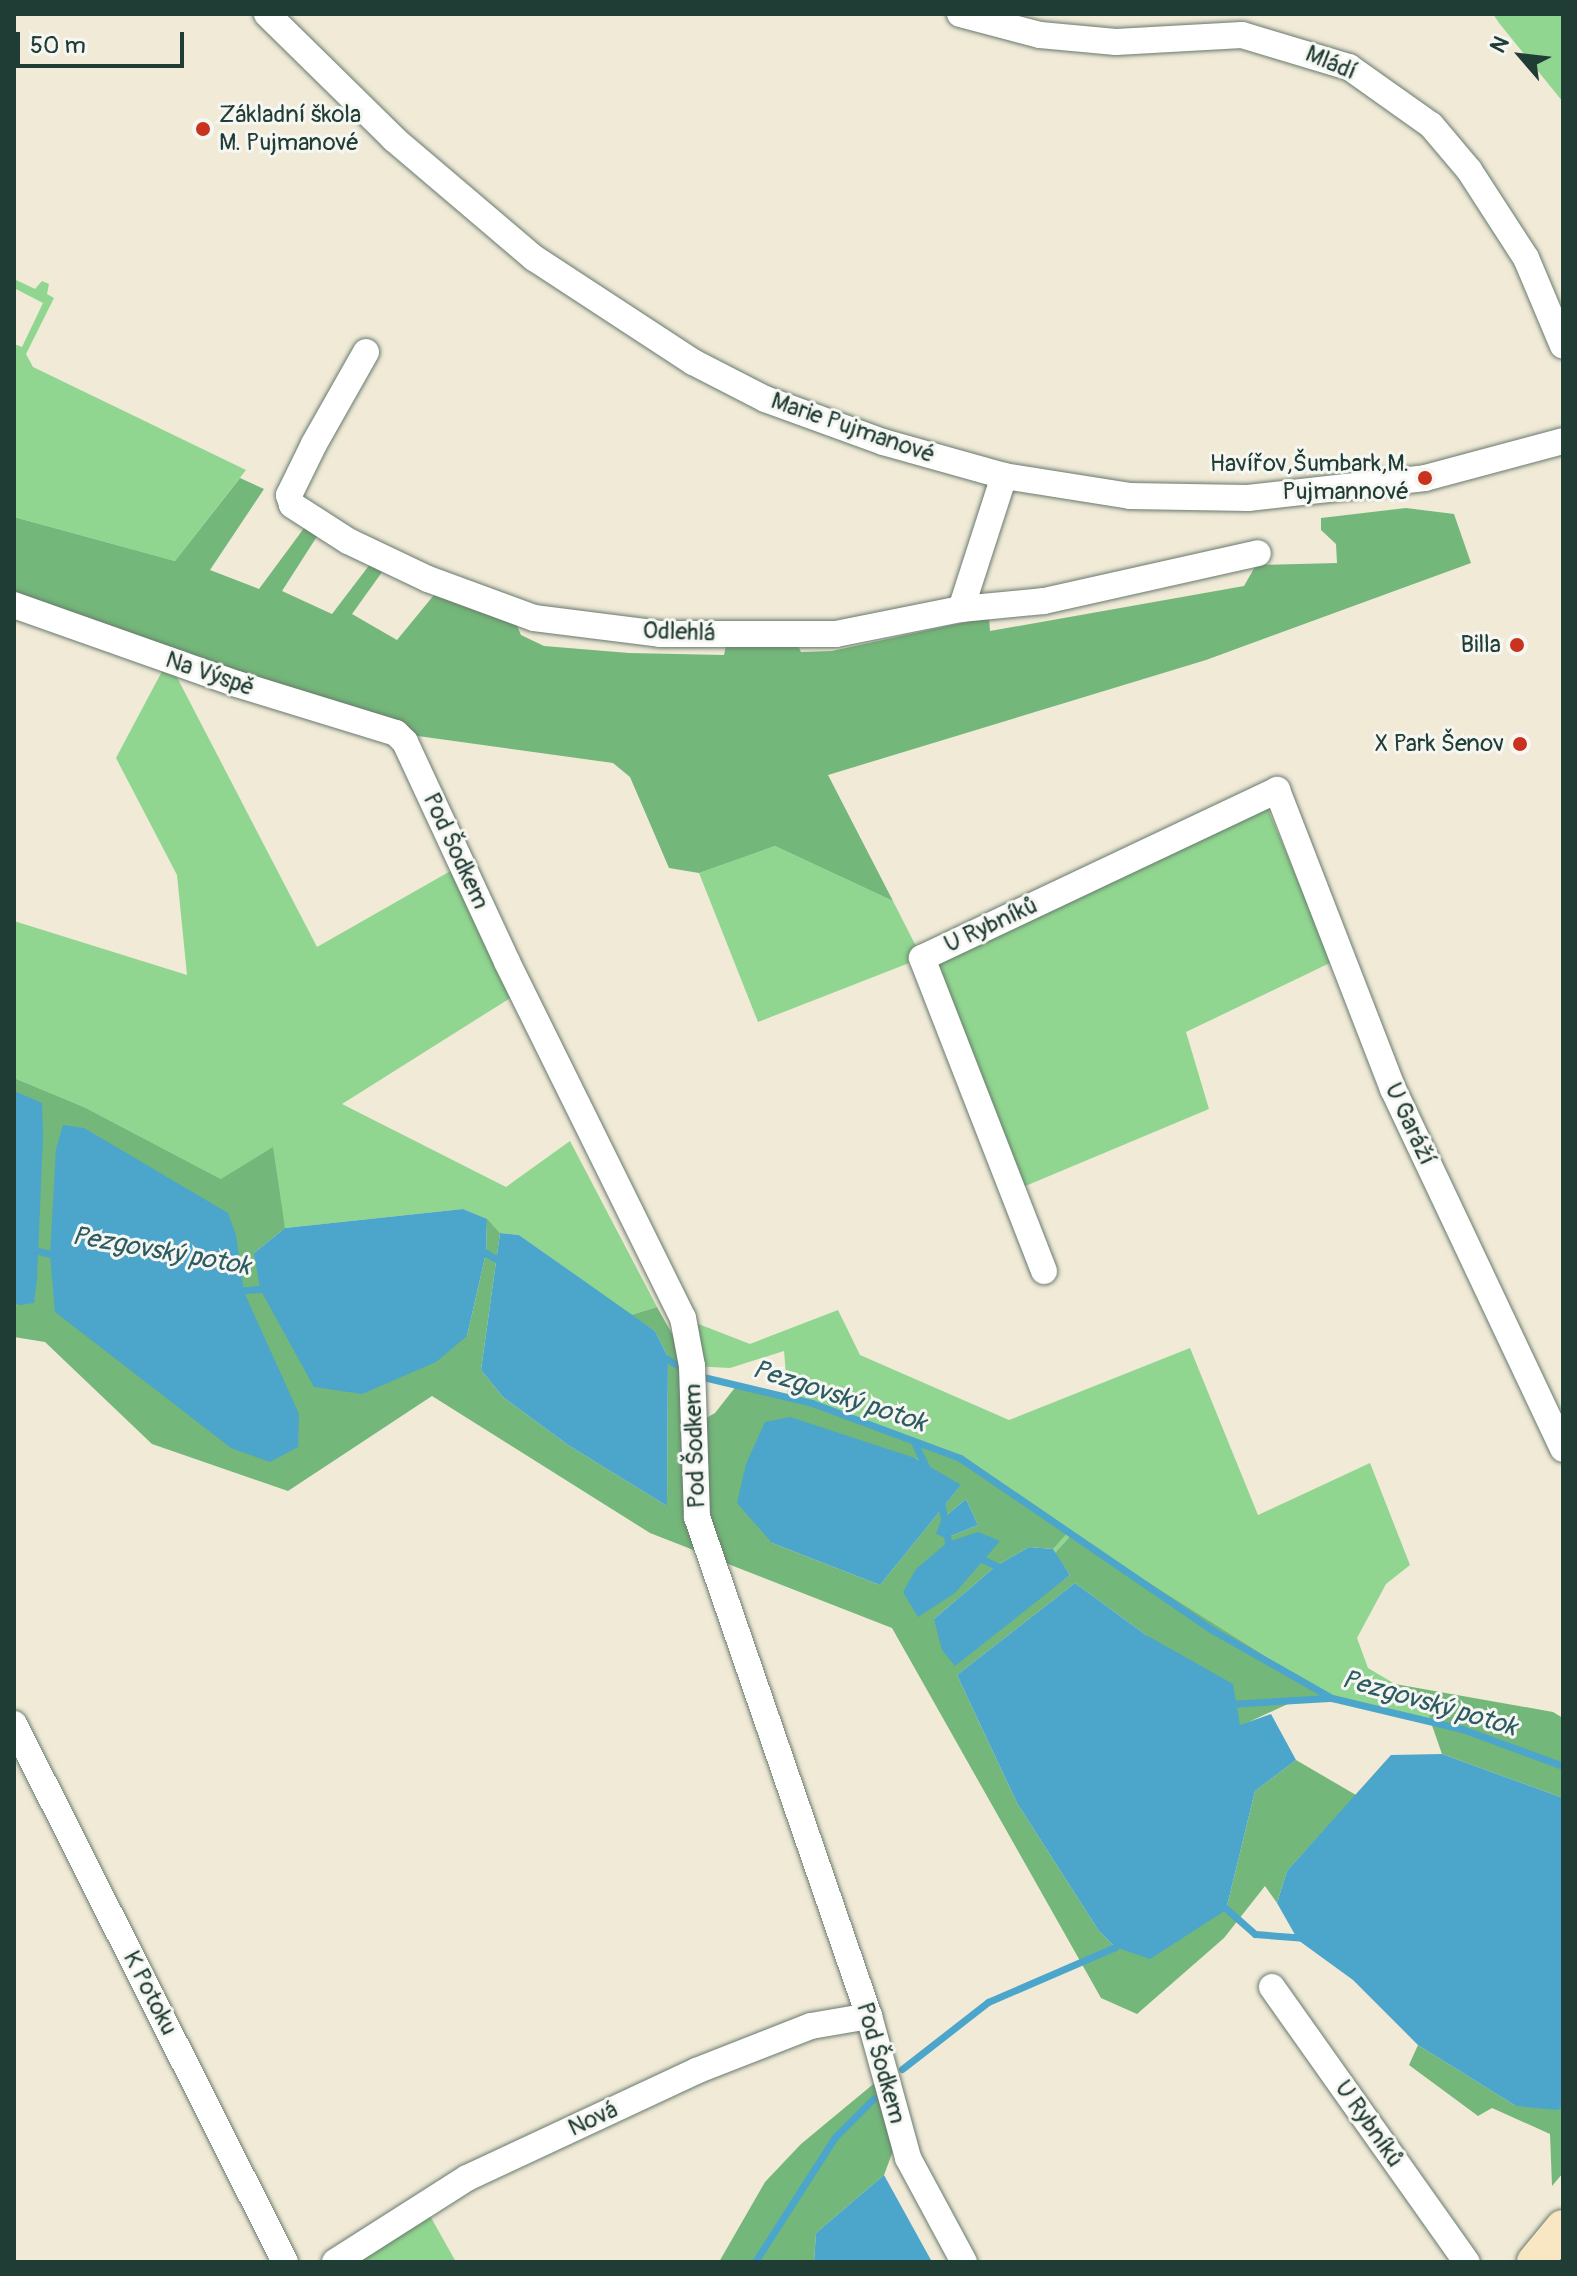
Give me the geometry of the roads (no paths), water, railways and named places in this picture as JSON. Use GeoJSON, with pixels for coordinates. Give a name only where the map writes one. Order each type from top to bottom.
{"type":"FeatureCollection","features":[{"type":"Feature","properties":{"kind":"main road"},"geometry":{"type":"LineString","coordinates":[[1535,2262],[1563,2228]]}},
{"type":"Feature","properties":{"kind":"street","name":"Marie Pujmanové"},"geometry":{"type":"LineString","coordinates":[[267,14],[394,139],[534,258],[667,347],[765,399],[883,442],[1004,476],[1130,496],[1248,498],[1425,478],[1563,441]]}},
{"type":"Feature","properties":{"kind":"street","name":"Mládí"},"geometry":{"type":"LineString","coordinates":[[960,14],[1040,35],[1116,42],[1242,35],[1349,67],[1431,125],[1469,170],[1526,258],[1563,346]]}},
{"type":"Feature","properties":{"kind":"street","name":"Odlehlá"},"geometry":{"type":"LineString","coordinates":[[366,352],[289,495],[292,505],[348,541],[428,579],[534,618],[660,634],[836,634],[961,609],[1044,601],[1258,553]]}},
{"type":"Feature","properties":{"kind":"street"},"geometry":{"type":"LineString","coordinates":[[961,609],[1004,476]]}},
{"type":"Feature","properties":{"kind":"street","name":"Na Výspě"},"geometry":{"type":"LineString","coordinates":[[14,605],[237,684],[396,733],[405,742]]}},
{"type":"Feature","properties":{"kind":"street","name":"Pod Šodkem"},"geometry":{"type":"LineString","coordinates":[[405,742],[507,962],[683,1318],[692,1366],[697,1517],[869,2016],[908,2158],[964,2262]]}},
{"type":"Feature","properties":{"kind":"street","name":"U Rybníků"},"geometry":{"type":"LineString","coordinates":[[1044,1271],[922,958],[1277,790]]}},
{"type":"Feature","properties":{"kind":"street","name":"U Garáží"},"geometry":{"type":"LineString","coordinates":[[1277,790],[1393,1089],[1563,1449]]}},
{"type":"Feature","properties":{"kind":"street","name":"K Potoku"},"geometry":{"type":"LineString","coordinates":[[14,1724],[285,2262]]}},
{"type":"Feature","properties":{"kind":"street","name":"U Rybníků"},"geometry":{"type":"LineString","coordinates":[[1272,1987],[1467,2262]]}},
{"type":"Feature","properties":{"kind":"street","name":"Nová"},"geometry":{"type":"LineString","coordinates":[[335,2262],[467,2178],[696,2071],[811,2026],[869,2016]]}},
{"type":"Feature","properties":{"kind":"water"},"geometry":{"type":"Polygon","coordinates":[[[14,1091],[42,1103],[43,1136],[34,1303],[20,1305],[14,1303],[14,1091]]]}},
{"type":"Feature","properties":{"kind":"water"},"geometry":{"type":"Polygon","coordinates":[[[63,1125],[84,1128],[228,1213],[236,1235],[244,1292],[299,1414],[298,1447],[270,1462],[231,1448],[55,1312],[50,1255],[56,1149],[63,1125]]]}},
{"type":"Feature","properties":{"kind":"water"},"geometry":{"type":"Polygon","coordinates":[[[463,1209],[487,1219],[486,1253],[467,1336],[436,1362],[362,1394],[314,1387],[260,1289],[254,1253],[285,1228],[463,1209]]]}},
{"type":"Feature","properties":{"kind":"water"},"geometry":{"type":"Polygon","coordinates":[[[500,1233],[519,1235],[655,1331],[668,1357],[667,1506],[568,1445],[503,1397],[481,1370],[500,1233]]]}},
{"type":"Feature","properties":{"kind":"water"},"geometry":{"type":"Polygon","coordinates":[[[790,1417],[915,1458],[961,1485],[880,1585],[772,1543],[737,1503],[746,1464],[765,1422],[790,1417]]]}},
{"type":"Feature","properties":{"kind":"water"},"geometry":{"type":"Polygon","coordinates":[[[966,1499],[978,1525],[946,1538],[936,1534],[941,1520],[966,1499]]]}},
{"type":"Feature","properties":{"kind":"water"},"geometry":{"type":"Polygon","coordinates":[[[978,1532],[1000,1541],[955,1593],[918,1617],[903,1592],[916,1569],[948,1542],[978,1532]]]}},
{"type":"Feature","properties":{"kind":"water"},"geometry":{"type":"Polygon","coordinates":[[[1029,1547],[1053,1549],[1070,1575],[955,1666],[942,1650],[934,1619],[996,1566],[1029,1547]]]}},
{"type":"Feature","properties":{"kind":"water"},"geometry":{"type":"Polygon","coordinates":[[[1075,1583],[1146,1635],[1233,1684],[1240,1725],[1271,1714],[1296,1760],[1255,1791],[1226,1910],[1150,1959],[1115,1947],[1099,1931],[1017,1803],[957,1675],[1075,1583]]]}},
{"type":"Feature","properties":{"kind":"water"},"geometry":{"type":"Polygon","coordinates":[[[1442,1754],[1563,1798],[1563,2107],[1557,2110],[1516,2106],[1418,2045],[1353,1980],[1298,1940],[1277,1903],[1287,1871],[1391,1755],[1442,1754]]]}},
{"type":"Feature","properties":{"kind":"water"},"geometry":{"type":"Polygon","coordinates":[[[884,2175],[932,2262],[814,2262],[816,2233],[884,2175]]]}},
{"type":"Feature","properties":{"kind":"waterway","name":"Pezgovský potok"},"geometry":{"type":"LineString","coordinates":[[14,1245],[58,1256]]}},
{"type":"Feature","properties":{"kind":"waterway","name":"Pezgovský potok"},"geometry":{"type":"LineString","coordinates":[[476,1255],[486,1253],[501,1262]]}},
{"type":"Feature","properties":{"kind":"waterway","name":"Pezgovský potok"},"geometry":{"type":"LineString","coordinates":[[235,1291],[267,1288]]}},
{"type":"Feature","properties":{"kind":"waterway","name":"Pezgovský potok"},"geometry":{"type":"LineString","coordinates":[[660,1355],[684,1369]]}},
{"type":"Feature","properties":{"kind":"waterway","name":"Pezgovský potok"},"geometry":{"type":"LineString","coordinates":[[699,1376],[812,1403],[960,1458],[1214,1631],[1332,1698],[1462,1729],[1563,1766]]}},
{"type":"Feature","properties":{"kind":"waterway"},"geometry":{"type":"LineString","coordinates":[[915,1444],[928,1471]]}},
{"type":"Feature","properties":{"kind":"waterway"},"geometry":{"type":"LineString","coordinates":[[940,1496],[948,1542],[956,1546]]}},
{"type":"Feature","properties":{"kind":"waterway"},"geometry":{"type":"LineString","coordinates":[[978,1557],[1003,1569]]}},
{"type":"Feature","properties":{"kind":"waterway"},"geometry":{"type":"LineString","coordinates":[[1230,1704],[1329,1698]]}},
{"type":"Feature","properties":{"kind":"waterway"},"geometry":{"type":"LineString","coordinates":[[1222,1905],[1255,1934],[1306,1938]]}},
{"type":"Feature","properties":{"kind":"waterway"},"geometry":{"type":"LineString","coordinates":[[902,2069],[988,2002],[1115,1947],[1118,1941]]}},
{"type":"Feature","properties":{"kind":"waterway"},"geometry":{"type":"LineString","coordinates":[[755,2262],[835,2137],[874,2098]]}},
{"type":"Feature","properties":{"kind":"place","name":"Základní škola M. Pujmanové"},"geometry":{"type":"Point","coordinates":[203,129]}},
{"type":"Feature","properties":{"kind":"place","name":"Havířov,Šumbark,M. Pujmannové"},"geometry":{"type":"Point","coordinates":[1425,478]}},
{"type":"Feature","properties":{"kind":"place","name":"Billa"},"geometry":{"type":"Point","coordinates":[1517,645]}},
{"type":"Feature","properties":{"kind":"place","name":"X Park Šenov"},"geometry":{"type":"Point","coordinates":[1520,744]}}]}
